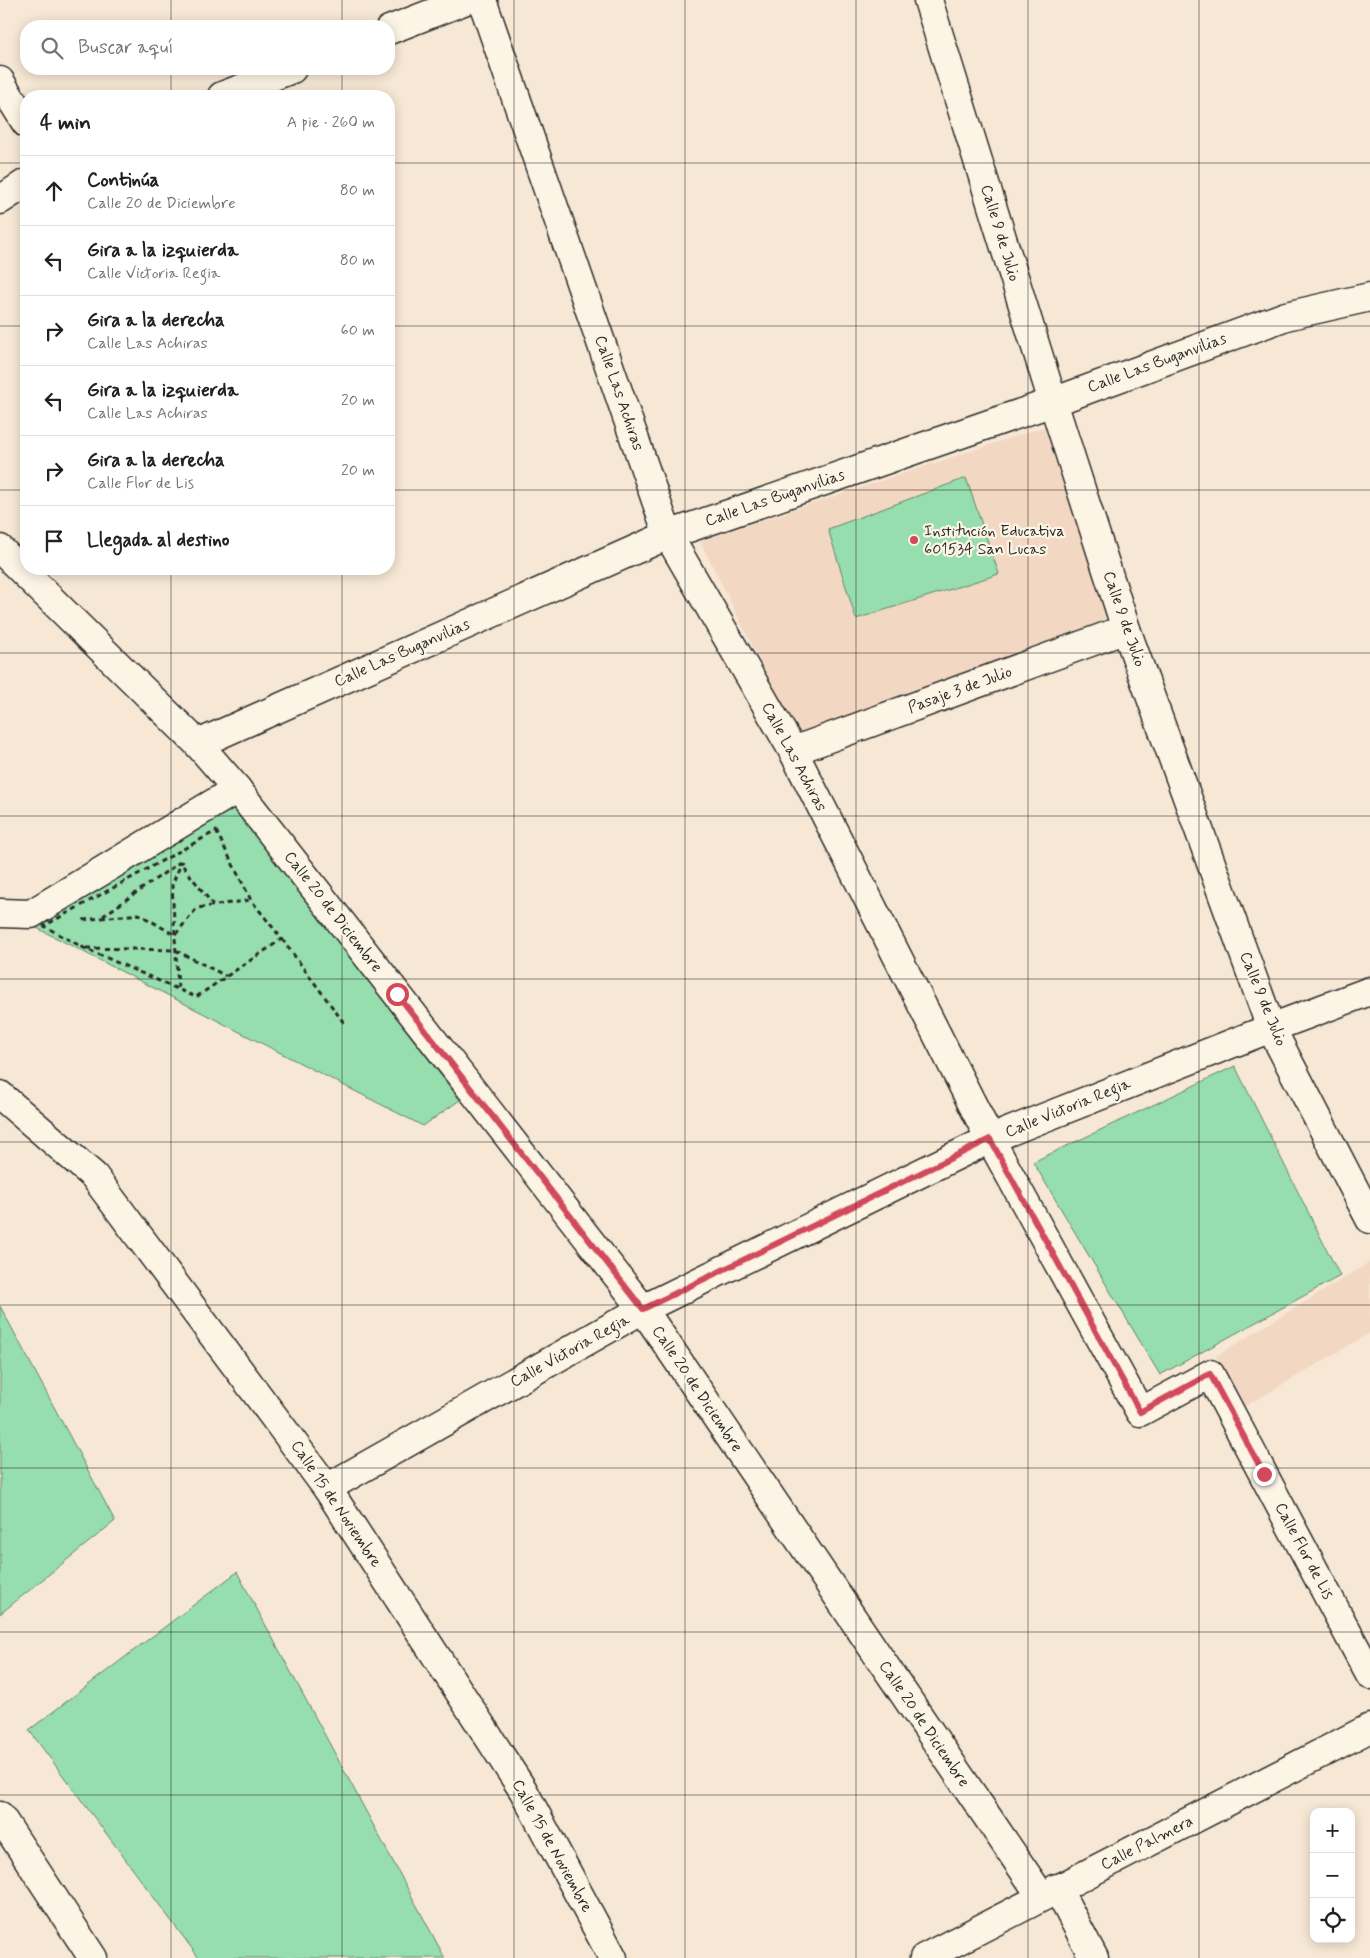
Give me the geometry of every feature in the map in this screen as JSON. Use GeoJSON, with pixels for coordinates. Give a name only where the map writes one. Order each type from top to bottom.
{"type":"FeatureCollection","features":[{"type":"Feature","properties":{"kind":"street"},"geometry":{"type":"LineString","coordinates":[[395,28],[466,0]]}},
{"type":"Feature","properties":{"kind":"street","name":"Calle Las Achiras"},"geometry":{"type":"LineString","coordinates":[[482,0],[668,535],[793,752],[990,1139],[1140,1412],[1210,1374]]}},
{"type":"Feature","properties":{"kind":"street","name":"Calle 9 de Julio"},"geometry":{"type":"LineString","coordinates":[[928,0],[1126,629],[1271,1028],[1370,1219]]}},
{"type":"Feature","properties":{"kind":"street"},"geometry":{"type":"LineString","coordinates":[[238,90],[276,75]]}},
{"type":"Feature","properties":{"kind":"street"},"geometry":{"type":"LineString","coordinates":[[0,81],[20,114]]}},
{"type":"Feature","properties":{"kind":"street"},"geometry":{"type":"LineString","coordinates":[[0,200],[20,187]]}},
{"type":"Feature","properties":{"kind":"street","name":"Calle Las Buganvilias"},"geometry":{"type":"LineString","coordinates":[[198,744],[668,535],[1053,402],[1286,316],[1370,296]]}},
{"type":"Feature","properties":{"kind":"street","name":"Calle 20 de Diciembre"},"geometry":{"type":"LineString","coordinates":[[0,549],[20,569]]}},
{"type":"Feature","properties":{"kind":"street","name":"Calle 20 de Diciembre"},"geometry":{"type":"LineString","coordinates":[[26,575],[198,744],[237,789],[643,1309],[1094,1958]]}},
{"type":"Feature","properties":{"kind":"street","name":"Pasaje 3 de Julio"},"geometry":{"type":"LineString","coordinates":[[793,752],[1126,629]]}},
{"type":"Feature","properties":{"kind":"street"},"geometry":{"type":"LineString","coordinates":[[0,913],[31,914],[237,789]]}},
{"type":"Feature","properties":{"kind":"street","name":"Calle Victoria Regia"},"geometry":{"type":"LineString","coordinates":[[327,1488],[643,1309],[990,1139],[1370,991]]}},
{"type":"Feature","properties":{"kind":"street","name":"Calle 15 de Noviembre"},"geometry":{"type":"LineString","coordinates":[[0,1095],[94,1176],[327,1488],[523,1790],[613,1958]]}},
{"type":"Feature","properties":{"kind":"street","name":"Calle Flor de Lis"},"geometry":{"type":"LineString","coordinates":[[1210,1374],[1370,1675]]}},
{"type":"Feature","properties":{"kind":"street","name":"Calle Palmera"},"geometry":{"type":"LineString","coordinates":[[924,1958],[1370,1728]]}},
{"type":"Feature","properties":{"kind":"street"},"geometry":{"type":"LineString","coordinates":[[0,1816],[93,1958]]}},
{"type":"Feature","properties":{"kind":"path"},"geometry":{"type":"LineString","coordinates":[[194,849],[216,831]]}},
{"type":"Feature","properties":{"kind":"path"},"geometry":{"type":"LineString","coordinates":[[216,831],[251,900],[344,1023]]}},
{"type":"Feature","properties":{"kind":"path"},"geometry":{"type":"LineString","coordinates":[[44,926],[216,831]]}},
{"type":"Feature","properties":{"kind":"path"},"geometry":{"type":"LineString","coordinates":[[102,917],[187,856]]}},
{"type":"Feature","properties":{"kind":"path"},"geometry":{"type":"LineString","coordinates":[[180,862],[214,906]]}},
{"type":"Feature","properties":{"kind":"path"},"geometry":{"type":"LineString","coordinates":[[178,988],[172,885],[180,862]]}},
{"type":"Feature","properties":{"kind":"path"},"geometry":{"type":"LineString","coordinates":[[175,935],[197,908],[251,900]]}},
{"type":"Feature","properties":{"kind":"path"},"geometry":{"type":"LineString","coordinates":[[73,921],[139,914],[175,935]]}},
{"type":"Feature","properties":{"kind":"path"},"geometry":{"type":"LineString","coordinates":[[44,926],[63,923]]}},
{"type":"Feature","properties":{"kind":"path"},"geometry":{"type":"LineString","coordinates":[[44,926],[84,948],[196,997],[282,939]]}},
{"type":"Feature","properties":{"kind":"path"},"geometry":{"type":"LineString","coordinates":[[84,948],[175,950],[226,976]]}},
{"type":"Feature","properties":{"kind":"shaded area"},"geometry":{"type":"Polygon","coordinates":[[[1046,426],[1111,623],[799,739],[700,541],[1046,426]]]}},
{"type":"Feature","properties":{"kind":"shaded area"},"geometry":{"type":"Polygon","coordinates":[[[1370,1262],[1370,1333],[1241,1409],[1216,1356],[1370,1262]]]}},
{"type":"Feature","properties":{"kind":"green space"},"geometry":{"type":"Polygon","coordinates":[[[966,478],[999,574],[856,619],[828,529],[966,478]]]}},
{"type":"Feature","properties":{"kind":"green space"},"geometry":{"type":"Polygon","coordinates":[[[234,807],[460,1100],[423,1126],[29,924],[234,807]]]}},
{"type":"Feature","properties":{"kind":"green space"},"geometry":{"type":"Polygon","coordinates":[[[1235,1066],[1340,1276],[1160,1375],[1033,1162],[1235,1066]]]}},
{"type":"Feature","properties":{"kind":"green space"},"geometry":{"type":"Polygon","coordinates":[[[0,1306],[115,1521],[0,1614],[0,1306]]]}},
{"type":"Feature","properties":{"kind":"green space"},"geometry":{"type":"Polygon","coordinates":[[[237,1572],[445,1958],[199,1958],[29,1730],[237,1572]]]}},
{"type":"Feature","properties":{"kind":"place","name":"Institución Educativa 601534 San Lucas"},"geometry":{"type":"Point","coordinates":[914,540]}},
{"type":"Feature","properties":{"kind":"route"},"geometry":{"type":"LineString","coordinates":[[397,994],[643,1309],[990,1139],[1140,1412],[1210,1374],[1264,1474]]}}]}
